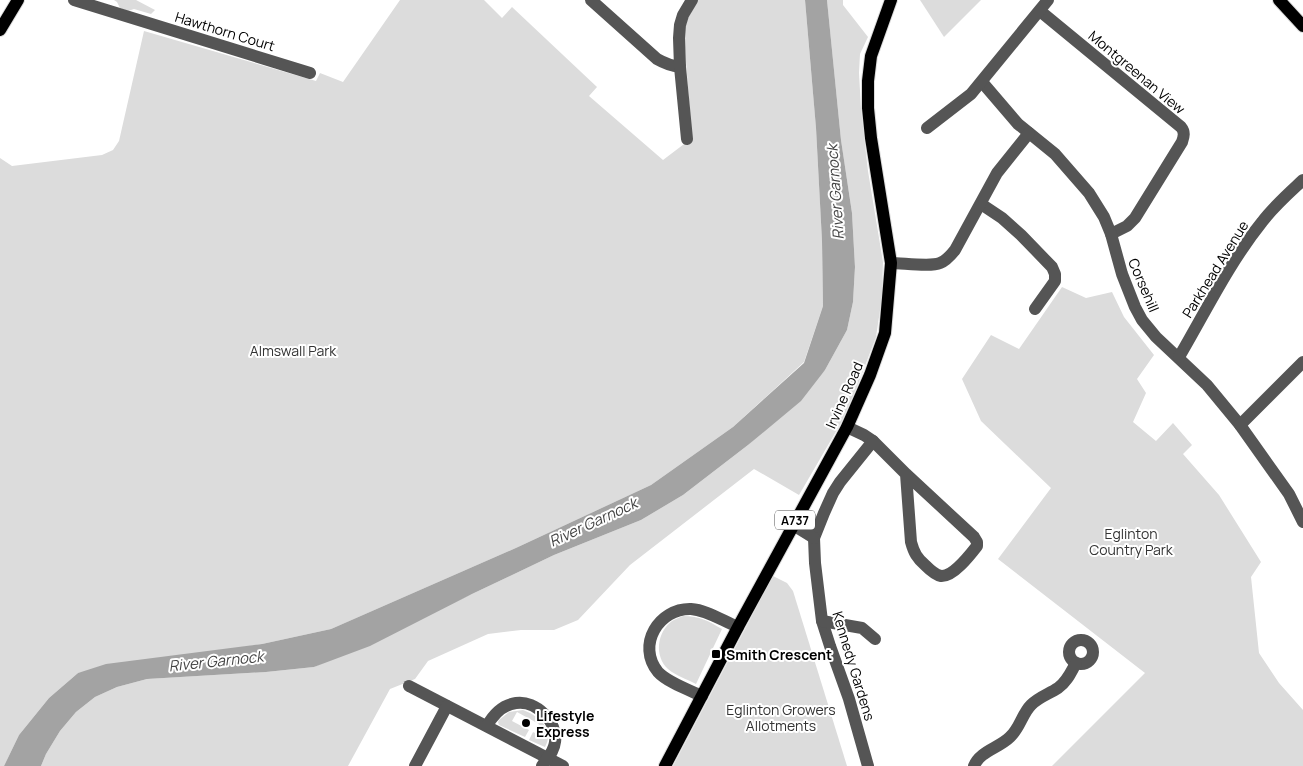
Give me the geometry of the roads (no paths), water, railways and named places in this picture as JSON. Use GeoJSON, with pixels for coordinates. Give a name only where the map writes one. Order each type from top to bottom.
{"type":"FeatureCollection","features":[{"type":"Feature","properties":{"kind":"main road"},"geometry":{"type":"LineString","coordinates":[[0,30],[18,0]]}},
{"type":"Feature","properties":{"kind":"main road","name":"Irvine Road"},"geometry":{"type":"LineString","coordinates":[[666,766],[792,525],[847,427],[867,382],[885,333],[891,263],[876,175],[868,108],[868,81],[870,56],[891,0]]}},
{"type":"Feature","properties":{"kind":"main road"},"geometry":{"type":"LineString","coordinates":[[1279,0],[1303,26]]}},
{"type":"Feature","properties":{"kind":"street","name":"Hawthorn Court"},"geometry":{"type":"LineString","coordinates":[[74,0],[105,5],[149,22],[310,73]]}},
{"type":"Feature","properties":{"kind":"street"},"geometry":{"type":"LineString","coordinates":[[591,0],[657,59],[663,63],[680,67]]}},
{"type":"Feature","properties":{"kind":"street"},"geometry":{"type":"LineString","coordinates":[[687,138],[680,67],[680,25],[692,0]]}},
{"type":"Feature","properties":{"kind":"street"},"geometry":{"type":"LineString","coordinates":[[927,128],[971,94],[1044,5]]}},
{"type":"Feature","properties":{"kind":"street","name":"Montgreenan View"},"geometry":{"type":"LineString","coordinates":[[1044,5],[1183,130],[1182,142],[1135,218],[1127,226],[1111,234]]}},
{"type":"Feature","properties":{"kind":"street","name":"Corsehill"},"geometry":{"type":"LineString","coordinates":[[982,82],[1018,124],[1055,154],[1076,177],[1099,208],[1111,234],[1122,274],[1142,320],[1156,337],[1207,385],[1240,424],[1289,494],[1303,522]]}},
{"type":"Feature","properties":{"kind":"street"},"geometry":{"type":"LineString","coordinates":[[891,263],[931,265],[943,262],[955,250],[997,173],[1028,133]]}},
{"type":"Feature","properties":{"kind":"street","name":"Parkhead Avenue"},"geometry":{"type":"LineString","coordinates":[[1178,357],[1247,242],[1280,201],[1303,180]]}},
{"type":"Feature","properties":{"kind":"street"},"geometry":{"type":"LineString","coordinates":[[981,204],[1008,224],[1052,267],[1055,281],[1035,308]]}},
{"type":"Feature","properties":{"kind":"street"},"geometry":{"type":"LineString","coordinates":[[1240,424],[1303,362]]}},
{"type":"Feature","properties":{"kind":"street"},"geometry":{"type":"LineString","coordinates":[[847,427],[873,441],[974,537],[977,546],[966,559],[945,575],[935,574],[913,551],[906,474]]}},
{"type":"Feature","properties":{"kind":"street"},"geometry":{"type":"LineString","coordinates":[[792,525],[814,538],[833,493],[873,441]]}},
{"type":"Feature","properties":{"kind":"street","name":"Kennedy Gardens"},"geometry":{"type":"LineString","coordinates":[[814,538],[822,621],[849,699],[868,766]]}},
{"type":"Feature","properties":{"kind":"street"},"geometry":{"type":"LineString","coordinates":[[702,696],[668,680],[658,672],[652,661],[650,648],[652,635],[658,624],[667,615],[679,610],[692,609],[704,612],[738,627]]}},
{"type":"Feature","properties":{"kind":"street"},"geometry":{"type":"LineString","coordinates":[[822,621],[862,628],[875,639]]}},
{"type":"Feature","properties":{"kind":"street"},"geometry":{"type":"LineString","coordinates":[[974,766],[976,760],[982,755],[1009,739],[1031,705],[1064,683],[1076,663]]}},
{"type":"Feature","properties":{"kind":"street"},"geometry":{"type":"LineString","coordinates":[[409,686],[486,726],[545,762],[563,766]]}},
{"type":"Feature","properties":{"kind":"street"},"geometry":{"type":"LineString","coordinates":[[486,726],[498,711],[509,705],[517,702],[535,707],[549,719],[555,733],[554,748],[545,762]]}},
{"type":"Feature","properties":{"kind":"street"},"geometry":{"type":"LineString","coordinates":[[415,766],[446,706]]}},
{"type":"Feature","properties":{"kind":"water","name":"River Garnock"},"geometry":{"type":"Polygon","coordinates":[[[805,0],[827,0],[841,140],[852,213],[855,267],[853,302],[847,330],[825,370],[801,401],[683,495],[641,520],[554,555],[370,646],[314,667],[266,672],[147,679],[117,687],[95,697],[76,712],[60,731],[41,766],[4,766],[19,735],[49,698],[78,673],[106,664],[262,644],[331,629],[518,547],[651,485],[733,427],[804,363],[823,306],[822,241],[816,128],[805,0]]]}},
{"type":"Feature","properties":{"kind":"place","name":"Smith Crescent"},"geometry":{"type":"Point","coordinates":[716,654]}},
{"type":"Feature","properties":{"kind":"place","name":"Lifestyle Express"},"geometry":{"type":"Point","coordinates":[526,723]}},
{"type":"Feature","properties":{"kind":"park label","name":"Almswall Park"},"geometry":{"type":"Point","coordinates":[293,350]}},
{"type":"Feature","properties":{"kind":"park label","name":"Eglinton Country Park"},"geometry":{"type":"Point","coordinates":[1131,542]}},
{"type":"Feature","properties":{"kind":"park label","name":"Eglinton Growers Allotments"},"geometry":{"type":"Point","coordinates":[781,718]}}]}
